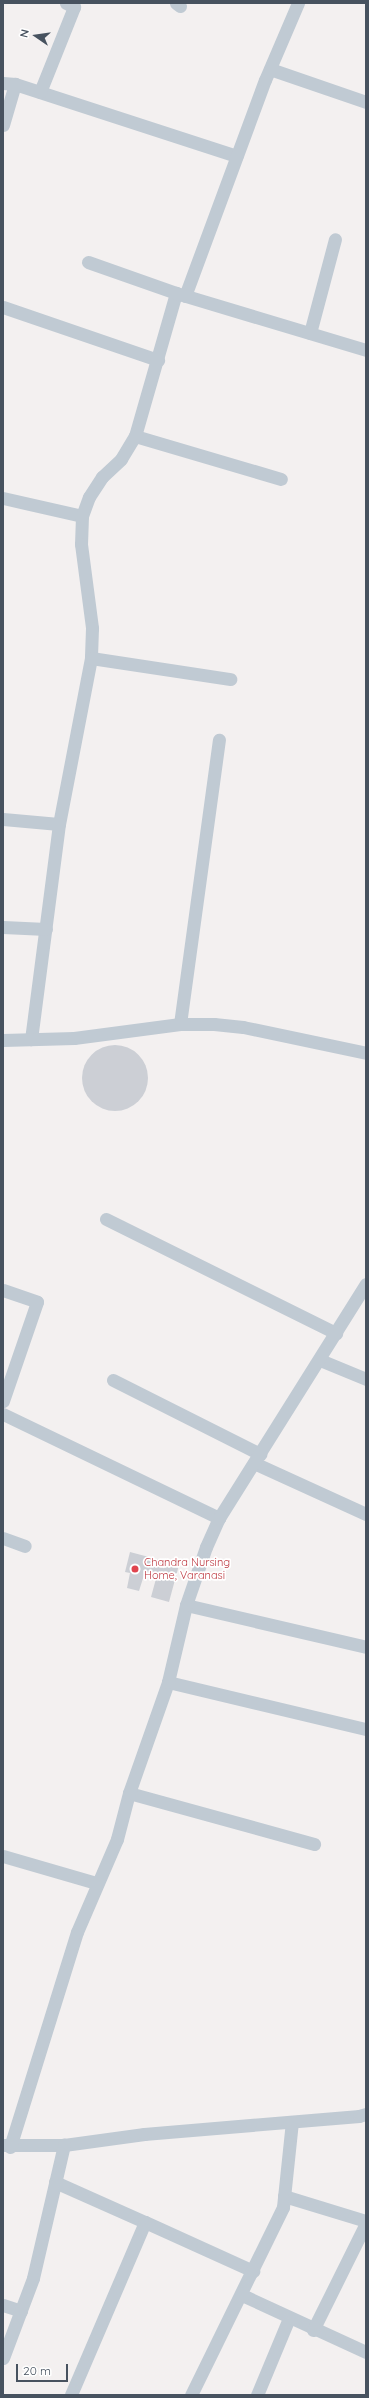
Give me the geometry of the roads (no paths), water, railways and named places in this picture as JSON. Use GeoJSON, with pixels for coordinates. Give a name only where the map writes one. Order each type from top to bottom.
{"type":"FeatureCollection","features":[{"type":"Feature","properties":{"kind":"street"},"geometry":{"type":"LineString","coordinates":[[40,92],[74,7],[66,3]]}},
{"type":"Feature","properties":{"kind":"street"},"geometry":{"type":"LineString","coordinates":[[30,1039],[59,824],[91,658],[92,628],[82,562],[82,516],[89,497],[102,477],[121,459],[135,436],[158,360],[181,295],[238,156],[270,69],[298,3]]}},
{"type":"Feature","properties":{"kind":"street"},"geometry":{"type":"LineString","coordinates":[[270,69],[366,102]]}},
{"type":"Feature","properties":{"kind":"street"},"geometry":{"type":"LineString","coordinates":[[3,125],[9,84],[40,92],[238,156]]}},
{"type":"Feature","properties":{"kind":"street"},"geometry":{"type":"LineString","coordinates":[[310,333],[335,239]]}},
{"type":"Feature","properties":{"kind":"street"},"geometry":{"type":"LineString","coordinates":[[88,262],[181,295],[366,350]]}},
{"type":"Feature","properties":{"kind":"street"},"geometry":{"type":"LineString","coordinates":[[3,307],[158,360]]}},
{"type":"Feature","properties":{"kind":"street"},"geometry":{"type":"LineString","coordinates":[[135,436],[281,479]]}},
{"type":"Feature","properties":{"kind":"street"},"geometry":{"type":"LineString","coordinates":[[3,498],[82,516]]}},
{"type":"Feature","properties":{"kind":"street"},"geometry":{"type":"LineString","coordinates":[[91,658],[230,679]]}},
{"type":"Feature","properties":{"kind":"street"},"geometry":{"type":"LineString","coordinates":[[180,1024],[219,740]]}},
{"type":"Feature","properties":{"kind":"street"},"geometry":{"type":"LineString","coordinates":[[3,819],[59,824]]}},
{"type":"Feature","properties":{"kind":"street"},"geometry":{"type":"LineString","coordinates":[[3,927],[46,929]]}},
{"type":"Feature","properties":{"kind":"street"},"geometry":{"type":"LineString","coordinates":[[3,1040],[74,1038],[180,1024],[214,1024],[243,1027],[366,1053]]}},
{"type":"Feature","properties":{"kind":"street"},"geometry":{"type":"LineString","coordinates":[[106,1219],[336,1333]]}},
{"type":"Feature","properties":{"kind":"street"},"geometry":{"type":"LineString","coordinates":[[3,1290],[37,1302],[3,1402]]}},
{"type":"Feature","properties":{"kind":"street"},"geometry":{"type":"LineString","coordinates":[[364,1290],[220,1518],[206,1547],[186,1605],[168,1682],[128,1793],[117,1839],[96,1884],[77,1932],[6,2146],[64,2145],[144,2134],[292,2122],[366,2114]]}},
{"type":"Feature","properties":{"kind":"street"},"geometry":{"type":"LineString","coordinates":[[320,1360],[366,1379]]}},
{"type":"Feature","properties":{"kind":"street"},"geometry":{"type":"LineString","coordinates":[[113,1380],[257,1458],[366,1514]]}},
{"type":"Feature","properties":{"kind":"street"},"geometry":{"type":"LineString","coordinates":[[3,1414],[220,1518]]}},
{"type":"Feature","properties":{"kind":"street"},"geometry":{"type":"LineString","coordinates":[[3,1538],[25,1546]]}},
{"type":"Feature","properties":{"kind":"street"},"geometry":{"type":"LineString","coordinates":[[186,1605],[366,1647]]}},
{"type":"Feature","properties":{"kind":"street"},"geometry":{"type":"LineString","coordinates":[[168,1682],[366,1729]]}},
{"type":"Feature","properties":{"kind":"street"},"geometry":{"type":"LineString","coordinates":[[128,1793],[314,1844]]}},
{"type":"Feature","properties":{"kind":"street"},"geometry":{"type":"LineString","coordinates":[[3,1856],[96,1884]]}},
{"type":"Feature","properties":{"kind":"street"},"geometry":{"type":"LineString","coordinates":[[191,2395],[242,2295],[283,2207],[292,2122]]}},
{"type":"Feature","properties":{"kind":"street"},"geometry":{"type":"LineString","coordinates":[[3,2358],[33,2278],[64,2145]]}},
{"type":"Feature","properties":{"kind":"street"},"geometry":{"type":"LineString","coordinates":[[55,2182],[253,2271]]}},
{"type":"Feature","properties":{"kind":"street"},"geometry":{"type":"LineString","coordinates":[[284,2196],[366,2222],[313,2330]]}},
{"type":"Feature","properties":{"kind":"street"},"geometry":{"type":"LineString","coordinates":[[71,2395],[145,2222]]}},
{"type":"Feature","properties":{"kind":"street"},"geometry":{"type":"LineString","coordinates":[[242,2295],[313,2330],[366,2352]]}},
{"type":"Feature","properties":{"kind":"street"},"geometry":{"type":"LineString","coordinates":[[3,2305],[21,2311]]}},
{"type":"Feature","properties":{"kind":"street"},"geometry":{"type":"LineString","coordinates":[[257,2395],[289,2318]]}},
{"type":"Feature","properties":{"kind":"place","name":"Chandra Nursing Home, Varanasi"},"geometry":{"type":"Point","coordinates":[135,1569]}}]}
